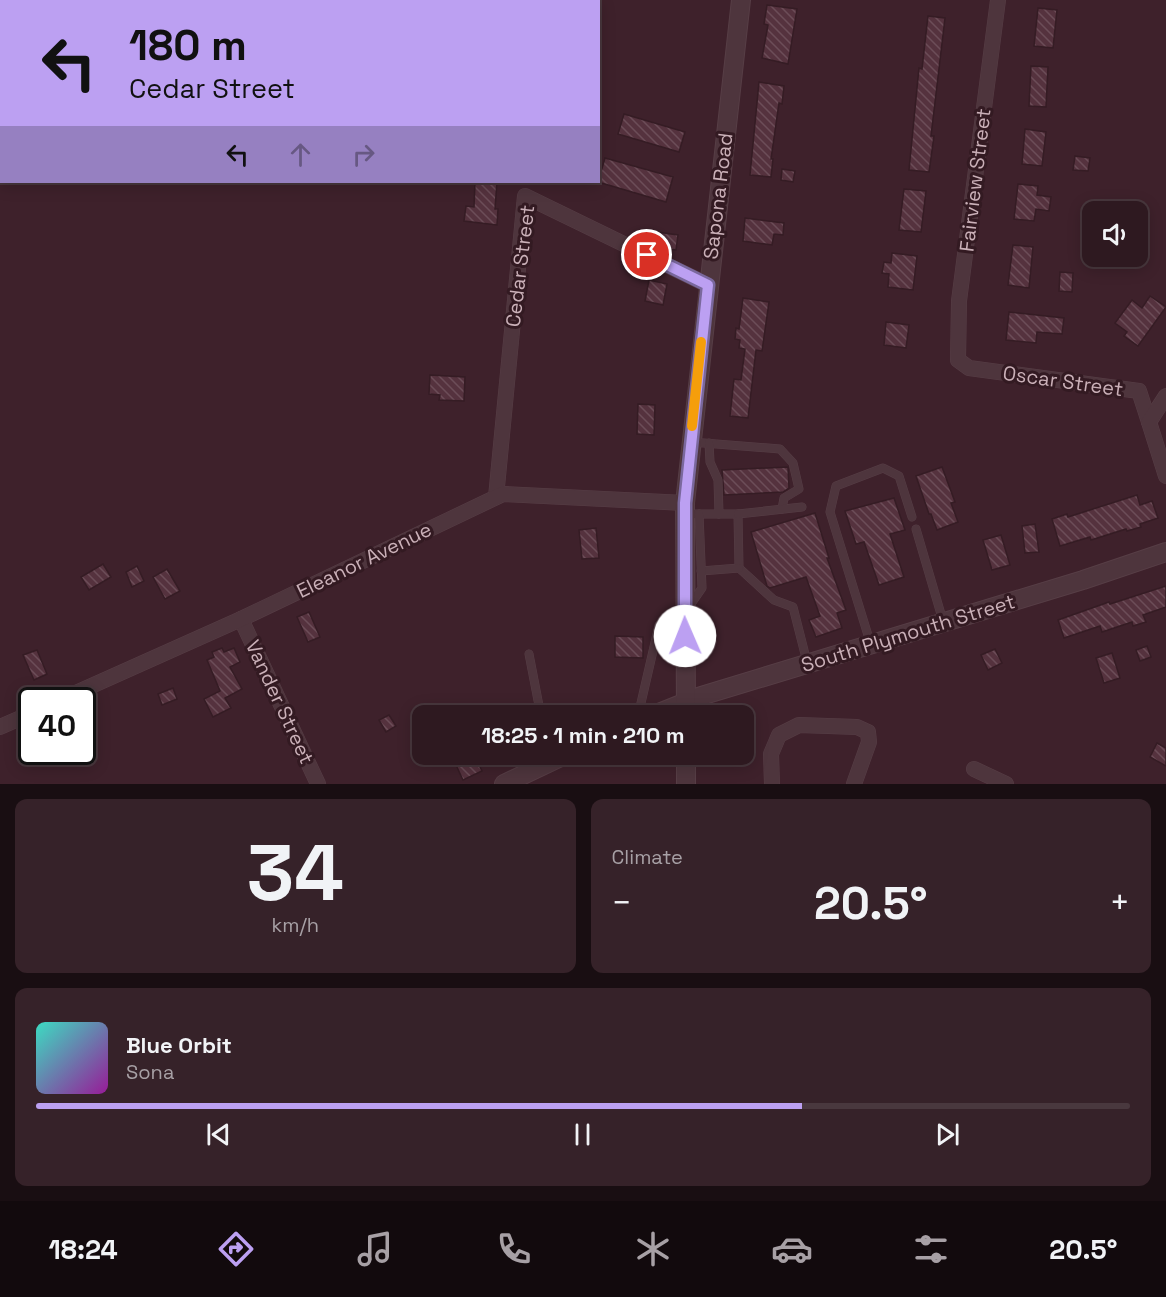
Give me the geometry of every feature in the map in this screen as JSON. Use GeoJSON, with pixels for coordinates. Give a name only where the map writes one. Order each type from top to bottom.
{"type":"FeatureCollection","features":[{"type":"Feature","properties":{"kind":"street","name":"Sapona Road"},"geometry":{"type":"LineString","coordinates":[[686,705],[684,614],[690,442],[741,0]]}},
{"type":"Feature","properties":{"kind":"street","name":"Fairview Street"},"geometry":{"type":"LineString","coordinates":[[958,360],[959,301],[998,0]]}},
{"type":"Feature","properties":{"kind":"street","name":"Cedar Street"},"geometry":{"type":"LineString","coordinates":[[496,497],[525,196],[708,285]]}},
{"type":"Feature","properties":{"kind":"street","name":"Oscar Street"},"geometry":{"type":"LineString","coordinates":[[958,360],[969,368],[1139,391],[1149,422]]}},
{"type":"Feature","properties":{"kind":"street"},"geometry":{"type":"LineString","coordinates":[[1166,396],[1149,422],[1166,476]]}},
{"type":"Feature","properties":{"kind":"street","name":"Eleanor Avenue"},"geometry":{"type":"LineString","coordinates":[[89,687],[241,619],[503,494],[689,511]]}},
{"type":"Feature","properties":{"kind":"street","name":"South Plymouth Street"},"geometry":{"type":"LineString","coordinates":[[697,705],[808,664],[1083,580],[1166,552]]}},
{"type":"Feature","properties":{"kind":"street","name":"Vander Street"},"geometry":{"type":"LineString","coordinates":[[241,619],[318,784]]}},
{"type":"Feature","properties":{"kind":"street"},"geometry":{"type":"LineString","coordinates":[[0,727],[18,719]]}},
{"type":"Feature","properties":{"kind":"street"},"geometry":{"type":"LineString","coordinates":[[772,784],[771,754],[779,735],[799,725],[857,727],[868,732],[869,742],[854,784]]}},
{"type":"Feature","properties":{"kind":"street"},"geometry":{"type":"LineString","coordinates":[[504,784],[537,765]]}},
{"type":"Feature","properties":{"kind":"street"},"geometry":{"type":"LineString","coordinates":[[686,765],[686,784]]}},
{"type":"Feature","properties":{"kind":"street"},"geometry":{"type":"LineString","coordinates":[[974,769],[1006,784]]}},
{"type":"Feature","properties":{"kind":"lane"},"geometry":{"type":"LineString","coordinates":[[690,442],[780,449],[793,464],[799,489],[784,498],[782,509]]}},
{"type":"Feature","properties":{"kind":"lane"},"geometry":{"type":"LineString","coordinates":[[709,443],[710,462],[718,480],[719,514]]}},
{"type":"Feature","properties":{"kind":"lane"},"geometry":{"type":"LineString","coordinates":[[871,645],[830,512],[836,486],[883,468],[899,476],[912,517]]}},
{"type":"Feature","properties":{"kind":"lane"},"geometry":{"type":"LineString","coordinates":[[641,705],[660,625],[684,614],[702,588],[701,571],[689,511],[738,514],[802,507]]}},
{"type":"Feature","properties":{"kind":"lane"},"geometry":{"type":"LineString","coordinates":[[738,514],[740,568],[774,600],[793,607],[808,664]]}},
{"type":"Feature","properties":{"kind":"lane"},"geometry":{"type":"LineString","coordinates":[[916,529],[943,622]]}},
{"type":"Feature","properties":{"kind":"lane"},"geometry":{"type":"LineString","coordinates":[[701,571],[740,568]]}},
{"type":"Feature","properties":{"kind":"lane"},"geometry":{"type":"LineString","coordinates":[[529,654],[539,705]]}},
{"type":"Feature","properties":{"kind":"building"},"geometry":{"type":"Polygon","coordinates":[[[767,5],[797,9],[788,64],[762,58],[768,25],[764,24],[767,5]]]}},
{"type":"Feature","properties":{"kind":"building"},"geometry":{"type":"Polygon","coordinates":[[[1038,8],[1057,10],[1053,48],[1034,46],[1038,8]]]}},
{"type":"Feature","properties":{"kind":"building"},"geometry":{"type":"Polygon","coordinates":[[[928,16],[945,18],[929,172],[909,170],[919,68],[922,69],[928,16]]]}},
{"type":"Feature","properties":{"kind":"building"},"geometry":{"type":"Polygon","coordinates":[[[1031,66],[1048,67],[1046,107],[1029,106],[1031,66]]]}},
{"type":"Feature","properties":{"kind":"building"},"geometry":{"type":"Polygon","coordinates":[[[759,82],[784,86],[782,104],[779,103],[771,159],[773,159],[771,177],[750,175],[759,82]]]}},
{"type":"Feature","properties":{"kind":"building"},"geometry":{"type":"Polygon","coordinates":[[[624,114],[685,132],[679,152],[618,134],[624,114]]]}},
{"type":"Feature","properties":{"kind":"building"},"geometry":{"type":"Polygon","coordinates":[[[1025,129],[1046,132],[1042,166],[1022,164],[1025,129]]]}},
{"type":"Feature","properties":{"kind":"building"},"geometry":{"type":"Polygon","coordinates":[[[1075,156],[1090,158],[1088,171],[1073,170],[1075,156]]]}},
{"type":"Feature","properties":{"kind":"building"},"geometry":{"type":"Polygon","coordinates":[[[605,158],[673,177],[666,202],[600,183],[605,158]]]}},
{"type":"Feature","properties":{"kind":"building"},"geometry":{"type":"Polygon","coordinates":[[[782,169],[795,171],[793,182],[781,180],[782,169]]]}},
{"type":"Feature","properties":{"kind":"building"},"geometry":{"type":"Polygon","coordinates":[[[475,183],[497,183],[495,209],[498,209],[497,225],[464,221],[466,206],[474,207],[475,183]]]}},
{"type":"Feature","properties":{"kind":"building"},"geometry":{"type":"Polygon","coordinates":[[[1018,184],[1038,186],[1037,195],[1051,197],[1049,211],[1036,209],[1034,221],[1014,219],[1018,184]]]}},
{"type":"Feature","properties":{"kind":"building"},"geometry":{"type":"Polygon","coordinates":[[[904,189],[926,191],[921,232],[899,230],[904,189]]]}},
{"type":"Feature","properties":{"kind":"building"},"geometry":{"type":"Polygon","coordinates":[[[745,218],[784,223],[783,235],[774,234],[772,245],[743,241],[745,218]]]}},
{"type":"Feature","properties":{"kind":"building"},"geometry":{"type":"Polygon","coordinates":[[[657,232],[678,235],[676,250],[655,247],[657,232]]]}},
{"type":"Feature","properties":{"kind":"building"},"geometry":{"type":"Polygon","coordinates":[[[1013,245],[1033,247],[1029,288],[1008,285],[1013,245]]]}},
{"type":"Feature","properties":{"kind":"building"},"geometry":{"type":"Polygon","coordinates":[[[892,253],[917,256],[913,290],[888,287],[889,274],[882,273],[884,262],[891,263],[892,253]]]}},
{"type":"Feature","properties":{"kind":"building"},"geometry":{"type":"Polygon","coordinates":[[[1060,272],[1073,273],[1072,292],[1059,291],[1060,272]]]}},
{"type":"Feature","properties":{"kind":"building"},"geometry":{"type":"Polygon","coordinates":[[[649,280],[667,284],[663,305],[645,301],[649,280]]]}},
{"type":"Feature","properties":{"kind":"building"},"geometry":{"type":"Polygon","coordinates":[[[1150,296],[1166,307],[1138,346],[1124,336],[1127,332],[1115,323],[1132,300],[1142,308],[1150,296]]]}},
{"type":"Feature","properties":{"kind":"building"},"geometry":{"type":"Polygon","coordinates":[[[743,298],[769,302],[762,351],[756,350],[748,418],[730,416],[734,379],[741,380],[745,349],[739,348],[740,340],[735,339],[736,328],[739,329],[743,298]]]}},
{"type":"Feature","properties":{"kind":"building"},"geometry":{"type":"Polygon","coordinates":[[[1009,312],[1064,318],[1062,334],[1037,332],[1036,343],[1006,340],[1009,312]]]}},
{"type":"Feature","properties":{"kind":"building"},"geometry":{"type":"Polygon","coordinates":[[[886,322],[909,325],[906,348],[884,345],[886,322]]]}},
{"type":"Feature","properties":{"kind":"building"},"geometry":{"type":"Polygon","coordinates":[[[430,375],[465,377],[464,401],[439,400],[440,395],[429,394],[430,375]]]}},
{"type":"Feature","properties":{"kind":"building"},"geometry":{"type":"Polygon","coordinates":[[[638,404],[655,405],[654,435],[637,434],[638,404]]]}},
{"type":"Feature","properties":{"kind":"building"},"geometry":{"type":"Polygon","coordinates":[[[788,467],[789,488],[783,492],[724,495],[722,470],[788,467]]]}},
{"type":"Feature","properties":{"kind":"building"},"geometry":{"type":"Polygon","coordinates":[[[942,467],[955,502],[951,503],[958,522],[937,530],[916,476],[942,467]]]}},
{"type":"Feature","properties":{"kind":"building"},"geometry":{"type":"Polygon","coordinates":[[[1137,495],[1140,505],[1152,501],[1158,518],[1127,531],[1126,529],[1091,540],[1090,537],[1060,546],[1052,519],[1067,514],[1068,517],[1137,495]]]}},
{"type":"Feature","properties":{"kind":"building"},"geometry":{"type":"Polygon","coordinates":[[[894,498],[905,530],[890,534],[904,577],[879,585],[864,542],[856,544],[845,511],[894,498]]]}},
{"type":"Feature","properties":{"kind":"building"},"geometry":{"type":"Polygon","coordinates":[[[815,513],[829,558],[827,558],[846,610],[837,613],[842,628],[816,637],[809,620],[820,616],[806,577],[770,588],[767,586],[751,532],[815,513]]]}},
{"type":"Feature","properties":{"kind":"building"},"geometry":{"type":"Polygon","coordinates":[[[1035,524],[1039,552],[1025,553],[1022,526],[1035,524]]]}},
{"type":"Feature","properties":{"kind":"building"},"geometry":{"type":"Polygon","coordinates":[[[596,528],[599,558],[582,559],[579,530],[596,528]]]}},
{"type":"Feature","properties":{"kind":"building"},"geometry":{"type":"Polygon","coordinates":[[[1001,535],[1010,565],[992,570],[983,540],[1001,535]]]}},
{"type":"Feature","properties":{"kind":"building"},"geometry":{"type":"Polygon","coordinates":[[[103,564],[111,577],[89,590],[81,577],[103,564]]]}},
{"type":"Feature","properties":{"kind":"building"},"geometry":{"type":"Polygon","coordinates":[[[137,566],[144,581],[132,587],[126,572],[137,566]]]}},
{"type":"Feature","properties":{"kind":"building"},"geometry":{"type":"Polygon","coordinates":[[[167,569],[180,591],[165,599],[153,577],[167,569]]]}},
{"type":"Feature","properties":{"kind":"building"},"geometry":{"type":"Polygon","coordinates":[[[1166,586],[1166,607],[1143,615],[1146,622],[1133,626],[1132,622],[1102,632],[1100,626],[1064,638],[1058,620],[1109,602],[1110,604],[1166,586]]]}},
{"type":"Feature","properties":{"kind":"building"},"geometry":{"type":"Polygon","coordinates":[[[309,612],[320,637],[308,642],[297,617],[309,612]]]}},
{"type":"Feature","properties":{"kind":"building"},"geometry":{"type":"Polygon","coordinates":[[[615,636],[643,637],[643,658],[615,657],[615,636]]]}},
{"type":"Feature","properties":{"kind":"building"},"geometry":{"type":"Polygon","coordinates":[[[1147,646],[1151,657],[1140,661],[1136,650],[1147,646]]]}},
{"type":"Feature","properties":{"kind":"building"},"geometry":{"type":"Polygon","coordinates":[[[222,648],[224,652],[234,648],[240,662],[230,667],[242,689],[225,698],[231,708],[213,717],[204,699],[220,691],[207,660],[214,657],[212,652],[222,648]]]}},
{"type":"Feature","properties":{"kind":"building"},"geometry":{"type":"Polygon","coordinates":[[[995,649],[1002,663],[988,670],[981,655],[995,649]]]}},
{"type":"Feature","properties":{"kind":"building"},"geometry":{"type":"Polygon","coordinates":[[[37,650],[47,674],[34,680],[23,655],[37,650]]]}},
{"type":"Feature","properties":{"kind":"building"},"geometry":{"type":"Polygon","coordinates":[[[1112,653],[1120,678],[1104,683],[1096,658],[1112,653]]]}},
{"type":"Feature","properties":{"kind":"building"},"geometry":{"type":"Polygon","coordinates":[[[173,688],[177,699],[162,705],[158,694],[173,688]]]}},
{"type":"Feature","properties":{"kind":"building"},"geometry":{"type":"Polygon","coordinates":[[[389,715],[396,726],[386,732],[379,720],[389,715]]]}},
{"type":"Feature","properties":{"kind":"building"},"geometry":{"type":"Polygon","coordinates":[[[1157,743],[1166,748],[1166,766],[1150,757],[1157,743]]]}},
{"type":"Feature","properties":{"kind":"building"},"geometry":{"type":"Polygon","coordinates":[[[456,765],[479,765],[482,771],[463,780],[456,765]]]}},
{"type":"Feature","properties":{"kind":"slow traffic"},"geometry":{"type":"LineString","coordinates":[[692,426],[701,342]]}},
{"type":"Feature","properties":{"kind":"route"},"geometry":{"type":"LineString","coordinates":[[647,255],[708,285],[685,503],[685,636]]}}]}
